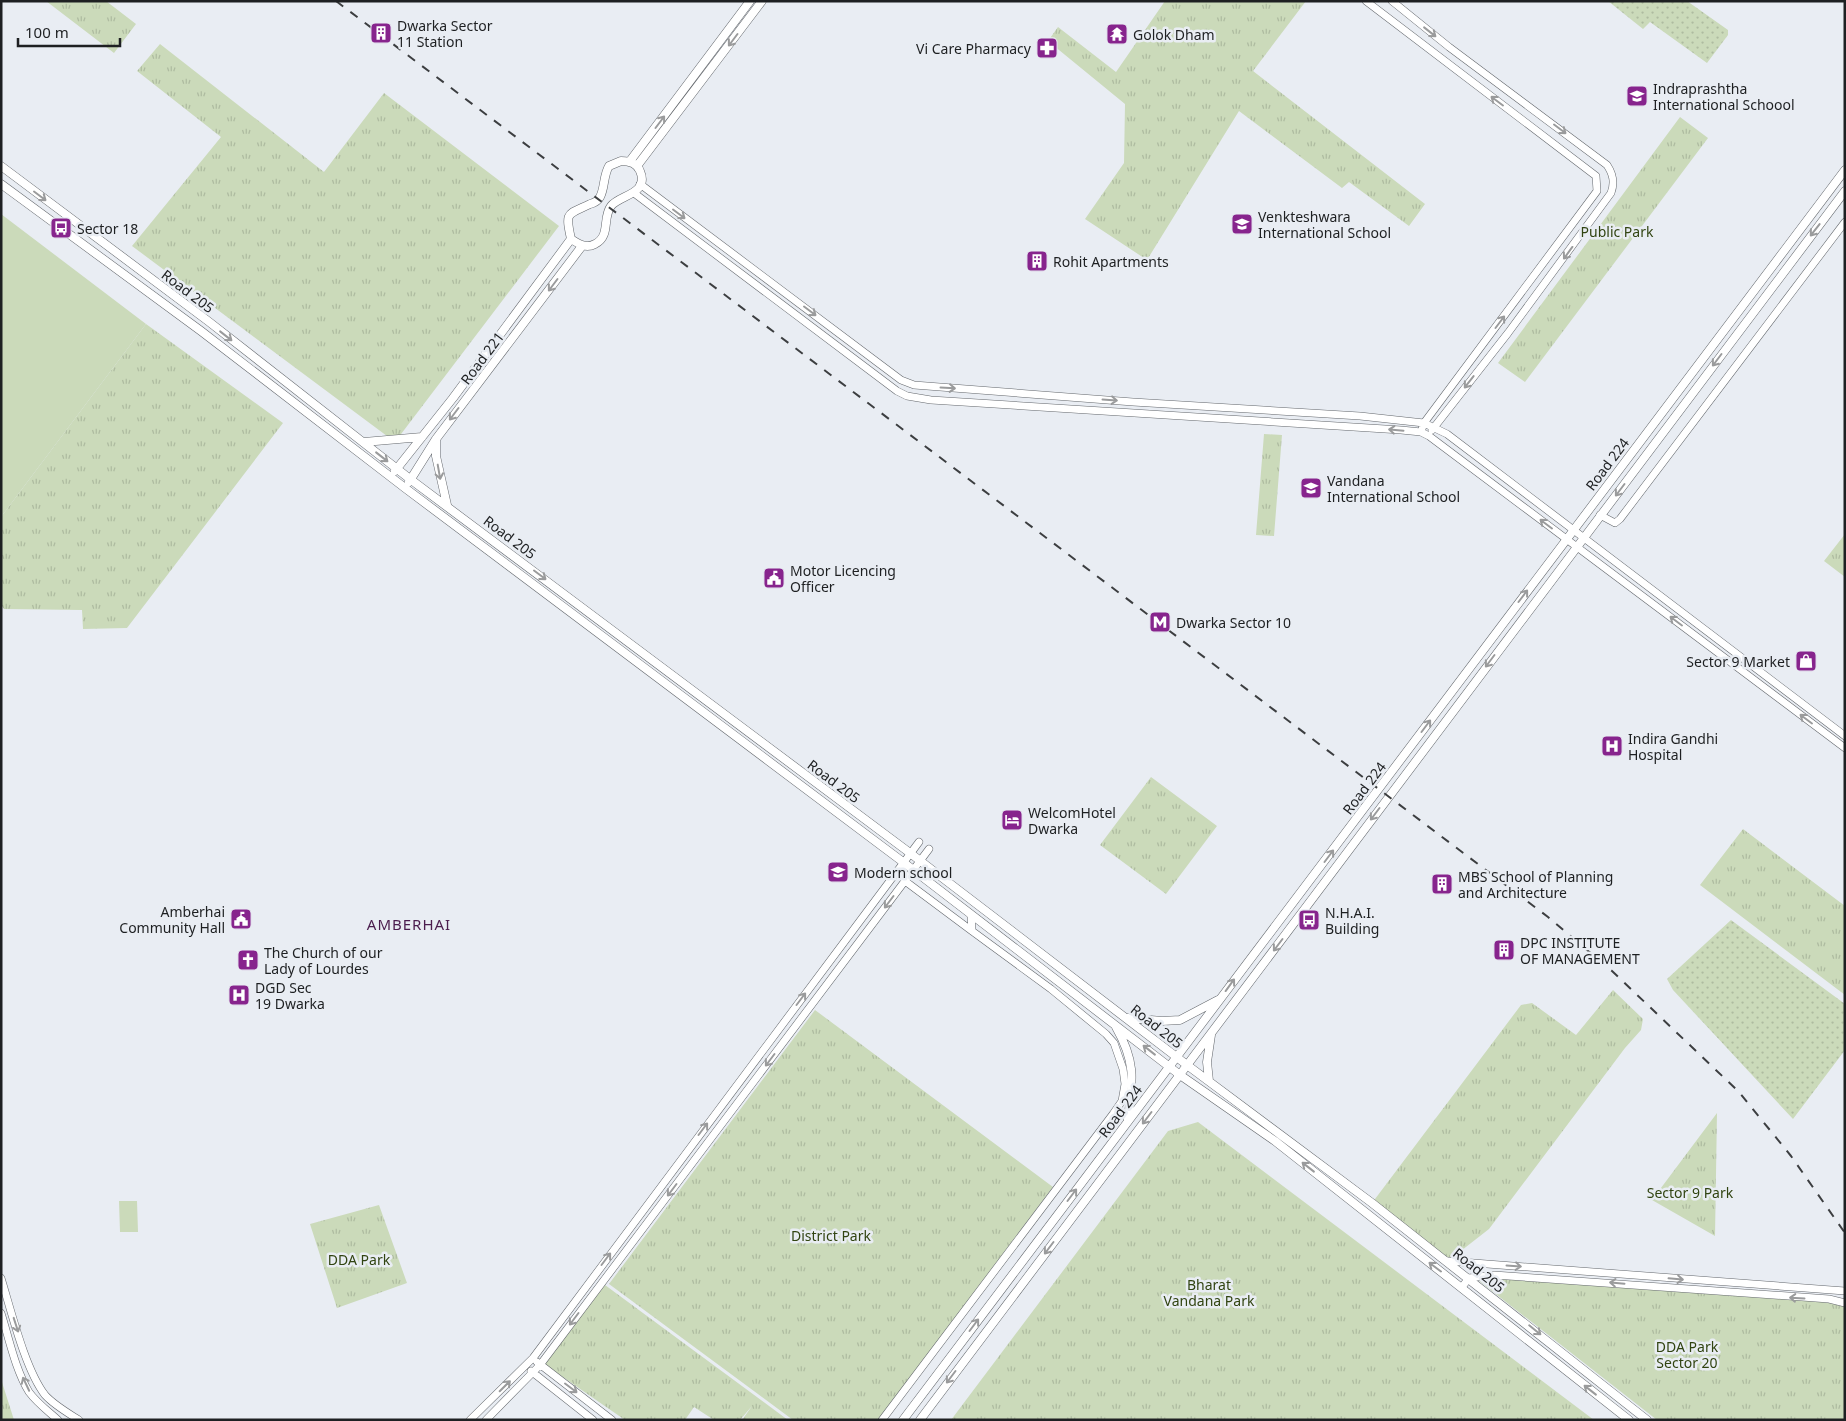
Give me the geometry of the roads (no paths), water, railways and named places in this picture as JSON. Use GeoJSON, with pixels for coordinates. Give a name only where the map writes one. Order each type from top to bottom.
{"type":"FeatureCollection","features":[{"type":"Feature","properties":{"kind":"main road"},"geometry":{"type":"LineString","coordinates":[[634,164],[750,1]]}},
{"type":"Feature","properties":{"kind":"main road"},"geometry":{"type":"LineString","coordinates":[[634,164],[762,1]]}},
{"type":"Feature","properties":{"kind":"main road"},"geometry":{"type":"LineString","coordinates":[[621,160],[634,164],[641,174],[640,184],[634,193],[611,205],[602,240],[597,244],[582,246],[570,239],[568,217],[576,210],[594,203],[600,197],[609,166],[621,160]]}},
{"type":"Feature","properties":{"kind":"main road","name":"Road 205"},"geometry":{"type":"LineString","coordinates":[[1,166],[208,321],[410,479],[1448,1261],[1647,1420]]}},
{"type":"Feature","properties":{"kind":"main road","name":"Road 224"},"geometry":{"type":"LineString","coordinates":[[903,1420],[1845,170]]}},
{"type":"Feature","properties":{"kind":"main road","name":"Road 205"},"geometry":{"type":"LineString","coordinates":[[1,184],[200,331],[405,488],[903,862],[1180,1075],[1275,1141],[1629,1420]]}},
{"type":"Feature","properties":{"kind":"main road","name":"Road 224"},"geometry":{"type":"LineString","coordinates":[[920,1420],[1845,191]]}},
{"type":"Feature","properties":{"kind":"main road","name":"Road 221"},"geometry":{"type":"LineString","coordinates":[[391,477],[453,398],[570,239]]}},
{"type":"Feature","properties":{"kind":"main road","name":"Road 221"},"geometry":{"type":"LineString","coordinates":[[405,488],[436,439],[582,246]]}},
{"type":"Feature","properties":{"kind":"main road"},"geometry":{"type":"LineString","coordinates":[[364,442],[422,437]]}},
{"type":"Feature","properties":{"kind":"main road"},"geometry":{"type":"LineString","coordinates":[[436,439],[436,456],[447,506]]}},
{"type":"Feature","properties":{"kind":"main road"},"geometry":{"type":"LineString","coordinates":[[1126,1017],[1162,1021],[1180,1020],[1221,999]]}},
{"type":"Feature","properties":{"kind":"main road"},"geometry":{"type":"LineString","coordinates":[[1113,1022],[1127,1046],[1132,1069],[1128,1121]]}},
{"type":"Feature","properties":{"kind":"main road"},"geometry":{"type":"LineString","coordinates":[[1209,1081],[1207,1062],[1211,1034]]}},
{"type":"Feature","properties":{"kind":"street"},"geometry":{"type":"LineString","coordinates":[[1366,1],[1596,176],[1598,184],[1597,191],[1424,423],[1421,432]]}},
{"type":"Feature","properties":{"kind":"street"},"geometry":{"type":"LineString","coordinates":[[1392,1],[1449,47],[1606,165],[1612,172],[1613,180],[1611,192],[1563,260],[1434,426],[1429,436]]}},
{"type":"Feature","properties":{"kind":"street"},"geometry":{"type":"LineString","coordinates":[[640,184],[901,380],[914,385],[1133,402],[1360,416],[1424,423],[1434,426],[1845,736]]}},
{"type":"Feature","properties":{"kind":"street"},"geometry":{"type":"LineString","coordinates":[[634,193],[897,391],[907,396],[931,400],[1421,432],[1429,436],[1845,748]]}},
{"type":"Feature","properties":{"kind":"street"},"geometry":{"type":"LineString","coordinates":[[1600,515],[1615,523],[1620,519],[1845,222]]}},
{"type":"Feature","properties":{"kind":"street"},"geometry":{"type":"LineString","coordinates":[[470,1420],[533,1358],[919,842]]}},
{"type":"Feature","properties":{"kind":"street"},"geometry":{"type":"LineString","coordinates":[[486,1420],[540,1365],[928,849]]}},
{"type":"Feature","properties":{"kind":"street"},"geometry":{"type":"LineString","coordinates":[[882,1420],[1113,1114],[1122,1101],[1124,1092],[1121,1060],[1114,1043],[1106,1034],[1051,989],[905,881]]}},
{"type":"Feature","properties":{"kind":"street"},"geometry":{"type":"LineString","coordinates":[[971,914],[972,931]]}},
{"type":"Feature","properties":{"kind":"street"},"geometry":{"type":"LineString","coordinates":[[1448,1261],[1845,1292]]}},
{"type":"Feature","properties":{"kind":"street"},"geometry":{"type":"LineString","coordinates":[[1462,1287],[1470,1278],[1494,1275],[1829,1300],[1845,1303]]}},
{"type":"Feature","properties":{"kind":"street"},"geometry":{"type":"LineString","coordinates":[[1,1278],[29,1366],[38,1384],[46,1396],[79,1420]]}},
{"type":"Feature","properties":{"kind":"street"},"geometry":{"type":"LineString","coordinates":[[1,1313],[19,1370],[29,1391],[58,1420]]}},
{"type":"Feature","properties":{"kind":"street"},"geometry":{"type":"LineString","coordinates":[[533,1358],[612,1420]]}},
{"type":"Feature","properties":{"kind":"street"},"geometry":{"type":"LineString","coordinates":[[525,1366],[593,1420]]}},
{"type":"Feature","properties":{"kind":"railway"},"geometry":{"type":"LineString","coordinates":[[336,1],[1548,917],[1612,971],[1739,1092],[1791,1156],[1845,1233]]}},
{"type":"Feature","properties":{"kind":"place","name":"Dwarka Sector 11 Station"},"geometry":{"type":"Point","coordinates":[381,33]}},
{"type":"Feature","properties":{"kind":"place","name":"Golok Dham"},"geometry":{"type":"Point","coordinates":[1117,34]}},
{"type":"Feature","properties":{"kind":"place","name":"Vi Care Pharmacy"},"geometry":{"type":"Point","coordinates":[1047,48]}},
{"type":"Feature","properties":{"kind":"place","name":"Indraprashtha International Schoool"},"geometry":{"type":"Point","coordinates":[1637,96]}},
{"type":"Feature","properties":{"kind":"place","name":"Venkteshwara International School"},"geometry":{"type":"Point","coordinates":[1242,224]}},
{"type":"Feature","properties":{"kind":"place","name":"Sector 18"},"geometry":{"type":"Point","coordinates":[61,228]}},
{"type":"Feature","properties":{"kind":"place","name":"Rohit Apartments"},"geometry":{"type":"Point","coordinates":[1037,261]}},
{"type":"Feature","properties":{"kind":"place","name":"Vandana International School"},"geometry":{"type":"Point","coordinates":[1311,488]}},
{"type":"Feature","properties":{"kind":"place","name":"Motor Licencing Officer"},"geometry":{"type":"Point","coordinates":[774,578]}},
{"type":"Feature","properties":{"kind":"place","name":"Dwarka Sector 10"},"geometry":{"type":"Point","coordinates":[1160,622]}},
{"type":"Feature","properties":{"kind":"place","name":"Sector 9 Market"},"geometry":{"type":"Point","coordinates":[1806,661]}},
{"type":"Feature","properties":{"kind":"place","name":"Indira Gandhi Hospital"},"geometry":{"type":"Point","coordinates":[1612,746]}},
{"type":"Feature","properties":{"kind":"place","name":"WelcomHotel Dwarka"},"geometry":{"type":"Point","coordinates":[1012,820]}},
{"type":"Feature","properties":{"kind":"place","name":"Modern school"},"geometry":{"type":"Point","coordinates":[838,872]}},
{"type":"Feature","properties":{"kind":"place","name":"MBS School of Planning and Architecture"},"geometry":{"type":"Point","coordinates":[1442,884]}},
{"type":"Feature","properties":{"kind":"place","name":"Amberhai Community Hall"},"geometry":{"type":"Point","coordinates":[241,919]}},
{"type":"Feature","properties":{"kind":"place","name":"N.H.A.I. Building"},"geometry":{"type":"Point","coordinates":[1309,920]}},
{"type":"Feature","properties":{"kind":"place","name":"DPC INSTITUTE OF MANAGEMENT"},"geometry":{"type":"Point","coordinates":[1504,950]}},
{"type":"Feature","properties":{"kind":"place","name":"The Church of our Lady of Lourdes"},"geometry":{"type":"Point","coordinates":[248,960]}},
{"type":"Feature","properties":{"kind":"place","name":"DGD Sec 19 Dwarka"},"geometry":{"type":"Point","coordinates":[239,995]}},
{"type":"Feature","properties":{"kind":"district","name":"AMBERHAI"},"geometry":{"type":"Point","coordinates":[409,924]}},
{"type":"Feature","properties":{"kind":"park label","name":"Public Park"},"geometry":{"type":"Point","coordinates":[1617,231]}},
{"type":"Feature","properties":{"kind":"park label","name":"Sector 9 Park"},"geometry":{"type":"Point","coordinates":[1690,1192]}},
{"type":"Feature","properties":{"kind":"park label","name":"District Park"},"geometry":{"type":"Point","coordinates":[831,1235]}},
{"type":"Feature","properties":{"kind":"park label","name":"DDA Park"},"geometry":{"type":"Point","coordinates":[359,1259]}},
{"type":"Feature","properties":{"kind":"park label","name":"Bharat Vandana Park"},"geometry":{"type":"Point","coordinates":[1209,1292]}},
{"type":"Feature","properties":{"kind":"park label","name":"DDA Park Sector 20"},"geometry":{"type":"Point","coordinates":[1687,1354]}}]}
